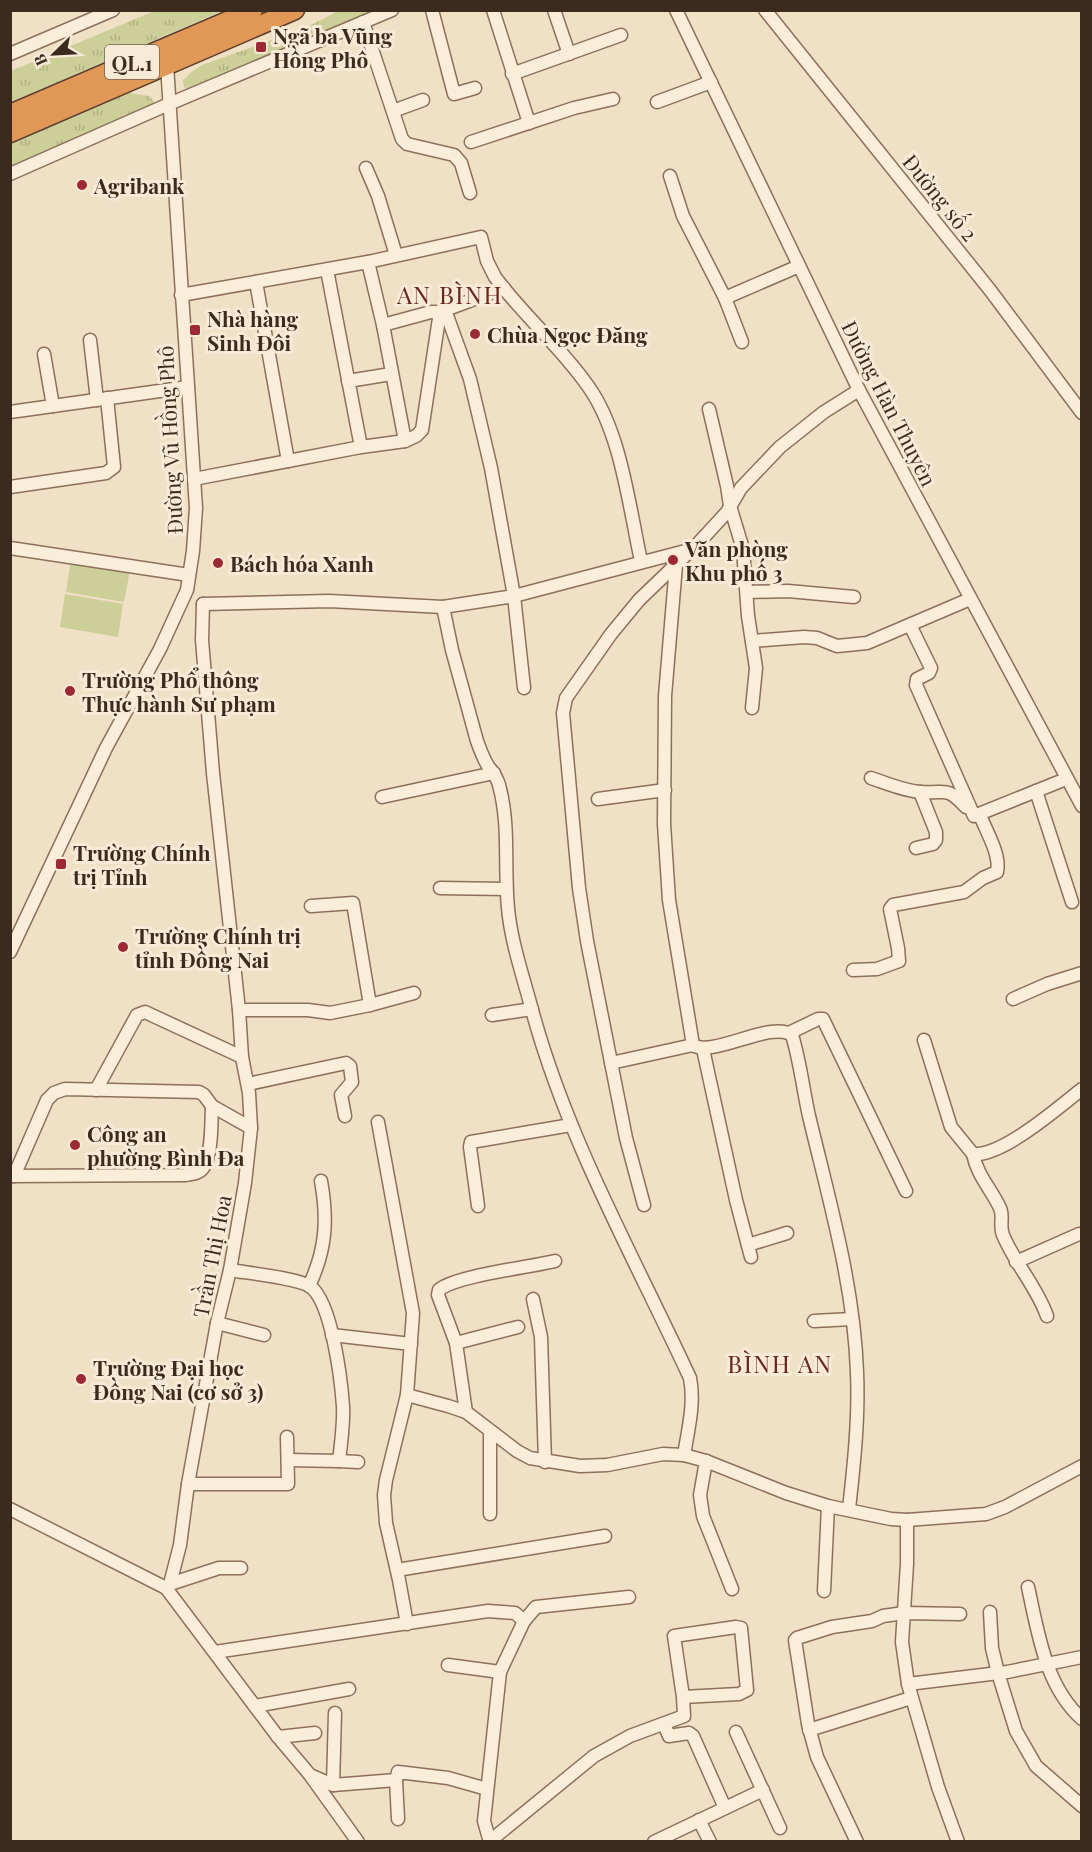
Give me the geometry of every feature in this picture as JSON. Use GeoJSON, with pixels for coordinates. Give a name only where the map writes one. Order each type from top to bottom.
{"type":"FeatureCollection","features":[{"type":"Feature","properties":{"kind":"highway","name":"QL.1"},"geometry":{"type":"LineString","coordinates":[[10,114],[253,10]]}},
{"type":"Feature","properties":{"kind":"highway","name":"QL.1"},"geometry":{"type":"LineString","coordinates":[[10,133],[295,10]]}},
{"type":"Feature","properties":{"kind":"street"},"geometry":{"type":"LineString","coordinates":[[10,54],[113,10]]}},
{"type":"Feature","properties":{"kind":"street"},"geometry":{"type":"LineString","coordinates":[[10,174],[392,10]]}},
{"type":"Feature","properties":{"kind":"street"},"geometry":{"type":"LineString","coordinates":[[432,10],[454,94],[475,88]]}},
{"type":"Feature","properties":{"kind":"street"},"geometry":{"type":"LineString","coordinates":[[493,10],[529,123]]}},
{"type":"Feature","properties":{"kind":"street"},"geometry":{"type":"LineString","coordinates":[[554,10],[569,54]]}},
{"type":"Feature","properties":{"kind":"street","name":"Đường Hàn Thuyên"},"geometry":{"type":"LineString","coordinates":[[676,10],[859,390],[1082,806]]}},
{"type":"Feature","properties":{"kind":"street","name":"Đường số 2"},"geometry":{"type":"LineString","coordinates":[[765,10],[990,290],[1082,413]]}},
{"type":"Feature","properties":{"kind":"street"},"geometry":{"type":"LineString","coordinates":[[363,22],[404,141],[454,155],[460,163],[470,194]]}},
{"type":"Feature","properties":{"kind":"street"},"geometry":{"type":"LineString","coordinates":[[513,74],[621,35]]}},
{"type":"Feature","properties":{"kind":"street","name":"Đường Vũ Hồng Phô"},"geometry":{"type":"LineString","coordinates":[[12,945],[106,748],[160,649],[187,590],[196,524],[167,65]]}},
{"type":"Feature","properties":{"kind":"street"},"geometry":{"type":"LineString","coordinates":[[657,102],[711,82]]}},
{"type":"Feature","properties":{"kind":"street"},"geometry":{"type":"LineString","coordinates":[[471,142],[574,108],[614,99]]}},
{"type":"Feature","properties":{"kind":"street"},"geometry":{"type":"LineString","coordinates":[[393,111],[423,100]]}},
{"type":"Feature","properties":{"kind":"street"},"geometry":{"type":"LineString","coordinates":[[366,168],[396,255]]}},
{"type":"Feature","properties":{"kind":"street"},"geometry":{"type":"LineString","coordinates":[[670,176],[684,216],[724,298],[742,342]]}},
{"type":"Feature","properties":{"kind":"street"},"geometry":{"type":"LineString","coordinates":[[181,295],[327,270],[481,237],[487,261],[504,288],[589,387],[608,424],[618,452],[641,561]]}},
{"type":"Feature","properties":{"kind":"street"},"geometry":{"type":"LineString","coordinates":[[368,262],[383,325],[405,441]]}},
{"type":"Feature","properties":{"kind":"street"},"geometry":{"type":"LineString","coordinates":[[724,298],[799,266]]}},
{"type":"Feature","properties":{"kind":"street"},"geometry":{"type":"LineString","coordinates":[[327,270],[361,447]]}},
{"type":"Feature","properties":{"kind":"street"},"geometry":{"type":"LineString","coordinates":[[256,282],[288,461]]}},
{"type":"Feature","properties":{"kind":"street"},"geometry":{"type":"LineString","coordinates":[[383,325],[442,311],[504,288]]}},
{"type":"Feature","properties":{"kind":"street"},"geometry":{"type":"LineString","coordinates":[[194,479],[361,447],[405,441],[416,436],[422,430],[442,311]]}},
{"type":"Feature","properties":{"kind":"street"},"geometry":{"type":"LineString","coordinates":[[442,311],[473,390],[491,468],[514,596],[524,688]]}},
{"type":"Feature","properties":{"kind":"street"},"geometry":{"type":"LineString","coordinates":[[10,487],[106,472],[114,466],[90,340]]}},
{"type":"Feature","properties":{"kind":"street"},"geometry":{"type":"LineString","coordinates":[[44,354],[53,406]]}},
{"type":"Feature","properties":{"kind":"street"},"geometry":{"type":"LineString","coordinates":[[348,381],[391,374]]}},
{"type":"Feature","properties":{"kind":"street"},"geometry":{"type":"LineString","coordinates":[[10,412],[188,387]]}},
{"type":"Feature","properties":{"kind":"street"},"geometry":{"type":"LineString","coordinates":[[644,1205],[626,1138],[587,941],[579,888],[563,712],[566,698],[610,634],[639,600],[693,549],[730,506],[741,488],[780,447],[824,412],[859,390]]}},
{"type":"Feature","properties":{"kind":"street"},"geometry":{"type":"LineString","coordinates":[[709,409],[730,506],[743,549],[756,668],[752,708]]}},
{"type":"Feature","properties":{"kind":"street"},"geometry":{"type":"LineString","coordinates":[[10,548],[189,574]]}},
{"type":"Feature","properties":{"kind":"street"},"geometry":{"type":"LineString","coordinates":[[187,590],[203,604],[329,601],[443,607],[514,596],[693,549]]}},
{"type":"Feature","properties":{"kind":"street"},"geometry":{"type":"LineString","coordinates":[[676,565],[667,661],[664,824],[669,900],[698,1047],[750,1251],[787,1233]]}},
{"type":"Feature","properties":{"kind":"street"},"geometry":{"type":"LineString","coordinates":[[748,592],[788,591],[854,597]]}},
{"type":"Feature","properties":{"kind":"street"},"geometry":{"type":"LineString","coordinates":[[752,641],[804,637],[817,638],[837,646],[867,643],[970,599]]}},
{"type":"Feature","properties":{"kind":"street","name":"Trần Thị Hoa"},"geometry":{"type":"LineString","coordinates":[[168,1586],[180,1545],[188,1484],[217,1323],[230,1270],[245,1183],[251,1128],[213,772],[202,640],[203,604]]}},
{"type":"Feature","properties":{"kind":"street"},"geometry":{"type":"LineString","coordinates":[[443,607],[452,650],[477,741],[500,787],[510,928],[542,1044],[571,1125],[602,1197],[690,1378],[691,1408],[684,1455]]}},
{"type":"Feature","properties":{"kind":"street"},"geometry":{"type":"LineString","coordinates":[[853,970],[878,969],[898,961],[898,948],[890,909],[893,905],[964,892],[982,878],[997,872],[998,869],[994,850],[916,685],[917,679],[929,673],[931,668],[910,625]]}},
{"type":"Feature","properties":{"kind":"street"},"geometry":{"type":"LineString","coordinates":[[382,797],[494,773]]}},
{"type":"Feature","properties":{"kind":"street"},"geometry":{"type":"LineString","coordinates":[[871,778],[920,792],[943,790],[953,794],[976,814]]}},
{"type":"Feature","properties":{"kind":"street"},"geometry":{"type":"LineString","coordinates":[[976,814],[1066,779]]}},
{"type":"Feature","properties":{"kind":"street"},"geometry":{"type":"LineString","coordinates":[[598,799],[665,790]]}},
{"type":"Feature","properties":{"kind":"street"},"geometry":{"type":"LineString","coordinates":[[1036,791],[1072,902]]}},
{"type":"Feature","properties":{"kind":"street"},"geometry":{"type":"LineString","coordinates":[[916,848],[933,844],[936,840],[936,832],[920,792]]}},
{"type":"Feature","properties":{"kind":"street"},"geometry":{"type":"LineString","coordinates":[[440,888],[506,889]]}},
{"type":"Feature","properties":{"kind":"street"},"geometry":{"type":"LineString","coordinates":[[311,906],[353,903],[370,1005]]}},
{"type":"Feature","properties":{"kind":"street"},"geometry":{"type":"LineString","coordinates":[[1013,999],[1047,984],[1082,973]]}},
{"type":"Feature","properties":{"kind":"street"},"geometry":{"type":"LineString","coordinates":[[239,1010],[308,1010],[330,1013],[414,993]]}},
{"type":"Feature","properties":{"kind":"street"},"geometry":{"type":"LineString","coordinates":[[492,1015],[532,1009]]}},
{"type":"Feature","properties":{"kind":"street"},"geometry":{"type":"LineString","coordinates":[[96,1090],[137,1015],[142,1012],[242,1057]]}},
{"type":"Feature","properties":{"kind":"street"},"geometry":{"type":"LineString","coordinates":[[789,1033],[823,1019],[906,1191]]}},
{"type":"Feature","properties":{"kind":"street"},"geometry":{"type":"LineString","coordinates":[[611,1063],[784,1031],[789,1033],[793,1039],[839,1239],[852,1319],[857,1384],[856,1447],[849,1509]]}},
{"type":"Feature","properties":{"kind":"street"},"geometry":{"type":"LineString","coordinates":[[924,1040],[951,1127],[973,1154],[986,1186],[1000,1208],[1001,1232],[1047,1316]]}},
{"type":"Feature","properties":{"kind":"street"},"geometry":{"type":"LineString","coordinates":[[248,1084],[346,1063],[350,1066],[352,1082],[341,1095],[345,1116]]}},
{"type":"Feature","properties":{"kind":"street"},"geometry":{"type":"LineString","coordinates":[[212,1106],[207,1162],[202,1170],[196,1173],[12,1176],[47,1100],[54,1093],[65,1089],[199,1092],[212,1106],[251,1128]]}},
{"type":"Feature","properties":{"kind":"street"},"geometry":{"type":"LineString","coordinates":[[973,1154],[1006,1145],[1082,1089]]}},
{"type":"Feature","properties":{"kind":"street"},"geometry":{"type":"LineString","coordinates":[[378,1122],[413,1313],[407,1395],[384,1495],[386,1523],[407,1624]]}},
{"type":"Feature","properties":{"kind":"street"},"geometry":{"type":"LineString","coordinates":[[478,1206],[471,1142],[571,1125]]}},
{"type":"Feature","properties":{"kind":"street"},"geometry":{"type":"LineString","coordinates":[[309,1286],[324,1245],[326,1227],[321,1181]]}},
{"type":"Feature","properties":{"kind":"street"},"geometry":{"type":"LineString","coordinates":[[1016,1263],[1079,1234]]}},
{"type":"Feature","properties":{"kind":"street"},"geometry":{"type":"LineString","coordinates":[[466,1412],[456,1343],[438,1294],[440,1288],[480,1275],[555,1261]]}},
{"type":"Feature","properties":{"kind":"street"},"geometry":{"type":"LineString","coordinates":[[230,1270],[309,1286],[319,1299],[332,1335],[343,1407],[339,1461]]}},
{"type":"Feature","properties":{"kind":"street"},"geometry":{"type":"LineString","coordinates":[[533,1299],[541,1337],[545,1462]]}},
{"type":"Feature","properties":{"kind":"street"},"geometry":{"type":"LineString","coordinates":[[814,1322],[852,1319]]}},
{"type":"Feature","properties":{"kind":"street"},"geometry":{"type":"LineString","coordinates":[[217,1323],[264,1335]]}},
{"type":"Feature","properties":{"kind":"street"},"geometry":{"type":"LineString","coordinates":[[456,1343],[518,1327]]}},
{"type":"Feature","properties":{"kind":"street"},"geometry":{"type":"LineString","coordinates":[[332,1335],[411,1344]]}},
{"type":"Feature","properties":{"kind":"street"},"geometry":{"type":"LineString","coordinates":[[407,1395],[466,1412],[530,1458],[545,1462],[598,1466],[663,1454],[684,1455],[828,1506],[891,1519],[907,1520],[986,1514],[1005,1508],[1082,1466]]}},
{"type":"Feature","properties":{"kind":"street"},"geometry":{"type":"LineString","coordinates":[[490,1431],[490,1514]]}},
{"type":"Feature","properties":{"kind":"street"},"geometry":{"type":"LineString","coordinates":[[188,1484],[288,1484],[287,1437]]}},
{"type":"Feature","properties":{"kind":"street"},"geometry":{"type":"LineString","coordinates":[[288,1460],[358,1462]]}},
{"type":"Feature","properties":{"kind":"street"},"geometry":{"type":"LineString","coordinates":[[706,1461],[700,1495],[703,1516],[732,1588]]}},
{"type":"Feature","properties":{"kind":"street"},"geometry":{"type":"LineString","coordinates":[[824,1591],[828,1506]]}},
{"type":"Feature","properties":{"kind":"street"},"geometry":{"type":"LineString","coordinates":[[10,1509],[168,1586],[358,1842]]}},
{"type":"Feature","properties":{"kind":"street"},"geometry":{"type":"LineString","coordinates":[[907,1520],[902,1642],[908,1684],[938,1787],[958,1842]]}},
{"type":"Feature","properties":{"kind":"street"},"geometry":{"type":"LineString","coordinates":[[397,1570],[605,1536]]}},
{"type":"Feature","properties":{"kind":"street"},"geometry":{"type":"LineString","coordinates":[[168,1586],[219,1568],[241,1568]]}},
{"type":"Feature","properties":{"kind":"street"},"geometry":{"type":"LineString","coordinates":[[1028,1587],[1046,1664],[1069,1708],[1082,1719]]}},
{"type":"Feature","properties":{"kind":"street"},"geometry":{"type":"LineString","coordinates":[[629,1597],[536,1607],[524,1621],[500,1672],[484,1821],[490,1841],[594,1756],[630,1736],[684,1716],[674,1636],[741,1628],[747,1690],[739,1694],[683,1697]]}},
{"type":"Feature","properties":{"kind":"street"},"geometry":{"type":"LineString","coordinates":[[215,1652],[488,1611],[515,1613],[524,1621]]}},
{"type":"Feature","properties":{"kind":"street"},"geometry":{"type":"LineString","coordinates":[[990,1612],[992,1648],[1016,1731],[1036,1766],[1082,1806]]}},
{"type":"Feature","properties":{"kind":"street"},"geometry":{"type":"LineString","coordinates":[[857,1842],[817,1756],[809,1730],[795,1640],[832,1627],[904,1613],[960,1614]]}},
{"type":"Feature","properties":{"kind":"street"},"geometry":{"type":"LineString","coordinates":[[908,1684],[998,1673],[1082,1657]]}},
{"type":"Feature","properties":{"kind":"street"},"geometry":{"type":"LineString","coordinates":[[448,1665],[500,1672]]}},
{"type":"Feature","properties":{"kind":"street"},"geometry":{"type":"LineString","coordinates":[[255,1706],[349,1689]]}},
{"type":"Feature","properties":{"kind":"street"},"geometry":{"type":"LineString","coordinates":[[809,1730],[911,1698]]}},
{"type":"Feature","properties":{"kind":"street"},"geometry":{"type":"LineString","coordinates":[[333,1785],[335,1713]]}},
{"type":"Feature","properties":{"kind":"street"},"geometry":{"type":"LineString","coordinates":[[664,1724],[669,1736],[689,1733],[693,1736],[725,1808]]}},
{"type":"Feature","properties":{"kind":"street"},"geometry":{"type":"LineString","coordinates":[[736,1732],[780,1828]]}},
{"type":"Feature","properties":{"kind":"street"},"geometry":{"type":"LineString","coordinates":[[278,1737],[315,1733]]}},
{"type":"Feature","properties":{"kind":"street"},"geometry":{"type":"LineString","coordinates":[[398,1819],[396,1780],[398,1772],[448,1778],[487,1789]]}},
{"type":"Feature","properties":{"kind":"street"},"geometry":{"type":"LineString","coordinates":[[310,1775],[333,1785],[396,1780]]}},
{"type":"Feature","properties":{"kind":"street"},"geometry":{"type":"LineString","coordinates":[[654,1842],[763,1790]]}},
{"type":"Feature","properties":{"kind":"street"},"geometry":{"type":"LineString","coordinates":[[699,1820],[710,1842]]}},
{"type":"Feature","properties":{"kind":"green space"},"geometry":{"type":"Polygon","coordinates":[[[154,11],[222,11],[11,102],[11,71],[154,11]]]}},
{"type":"Feature","properties":{"kind":"green space"},"geometry":{"type":"Polygon","coordinates":[[[338,11],[375,11],[188,90],[184,87],[183,81],[202,65],[305,28],[338,11]]]}},
{"type":"Feature","properties":{"kind":"green space"},"geometry":{"type":"Polygon","coordinates":[[[129,93],[149,96],[154,101],[153,108],[11,170],[11,144],[129,93]]]}},
{"type":"Feature","properties":{"kind":"green space"},"geometry":{"type":"Polygon","coordinates":[[[71,559],[130,570],[124,602],[66,592],[71,559]]]}},
{"type":"Feature","properties":{"kind":"green space"},"geometry":{"type":"Polygon","coordinates":[[[65,594],[123,604],[118,637],[60,627],[65,594]]]}},
{"type":"Feature","properties":{"kind":"place","name":"Ngã ba Vũng Hồng Phô"},"geometry":{"type":"Point","coordinates":[261,47]}},
{"type":"Feature","properties":{"kind":"place","name":"Agribank"},"geometry":{"type":"Point","coordinates":[82,185]}},
{"type":"Feature","properties":{"kind":"place","name":"Nhà hàng Sinh Đôi"},"geometry":{"type":"Point","coordinates":[195,330]}},
{"type":"Feature","properties":{"kind":"place","name":"Chùa Ngọc Đăng"},"geometry":{"type":"Point","coordinates":[475,334]}},
{"type":"Feature","properties":{"kind":"place","name":"Văn phòng Khu phố 3"},"geometry":{"type":"Point","coordinates":[673,560]}},
{"type":"Feature","properties":{"kind":"place","name":"Bách hóa Xanh"},"geometry":{"type":"Point","coordinates":[218,563]}},
{"type":"Feature","properties":{"kind":"place","name":"Trường Phổ thông Thực hành Sư phạm"},"geometry":{"type":"Point","coordinates":[70,691]}},
{"type":"Feature","properties":{"kind":"place","name":"Trường Chính trị Tỉnh"},"geometry":{"type":"Point","coordinates":[61,864]}},
{"type":"Feature","properties":{"kind":"place","name":"Trường Chính trị tỉnh Đồng Nai"},"geometry":{"type":"Point","coordinates":[123,947]}},
{"type":"Feature","properties":{"kind":"place","name":"Công an phường Bình Đa"},"geometry":{"type":"Point","coordinates":[75,1145]}},
{"type":"Feature","properties":{"kind":"place","name":"Trường Đại học Đồng Nai (cơ sở 3)"},"geometry":{"type":"Point","coordinates":[81,1379]}},
{"type":"Feature","properties":{"kind":"district","name":"AN BÌNH"},"geometry":{"type":"Point","coordinates":[450,294]}},
{"type":"Feature","properties":{"kind":"district","name":"BÌNH AN"},"geometry":{"type":"Point","coordinates":[780,1363]}}]}
